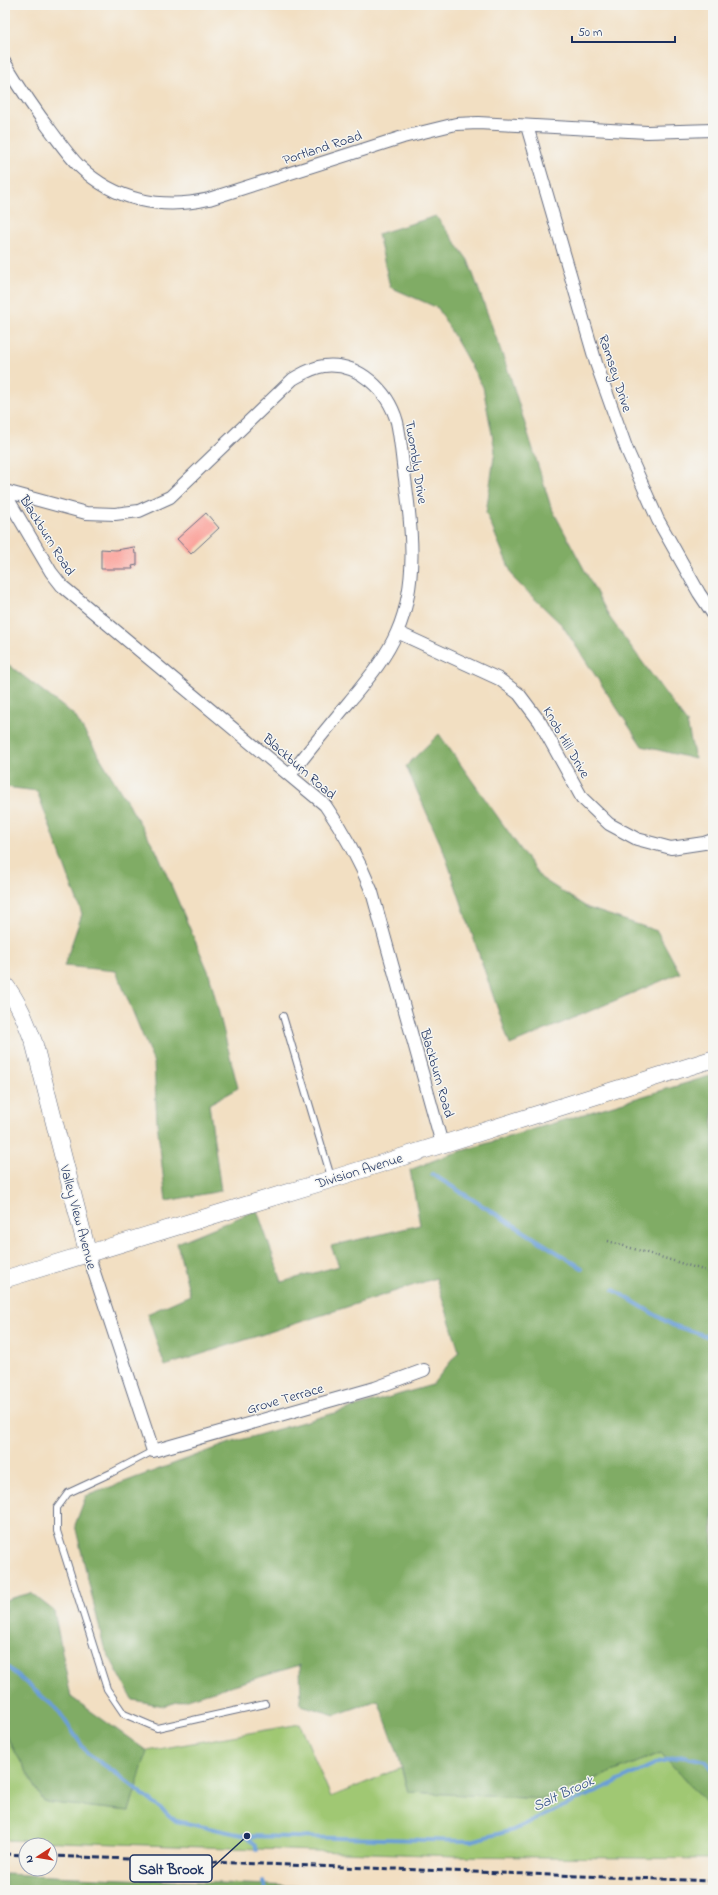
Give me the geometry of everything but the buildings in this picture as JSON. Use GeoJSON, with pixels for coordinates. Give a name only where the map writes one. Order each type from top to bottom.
{"type":"FeatureCollection","features":[{"type":"Feature","properties":{"kind":"street","name":"Portland Road"},"geometry":{"type":"LineString","coordinates":[[5,63],[28,101],[79,166],[112,190],[125,196],[151,203],[179,204],[209,199],[403,137],[449,126],[478,123],[647,132],[713,130]]}},
{"type":"Feature","properties":{"kind":"street","name":"Ramsey Drive"},"geometry":{"type":"LineString","coordinates":[[527,126],[596,363],[626,450],[658,520],[699,593],[713,614]]}},
{"type":"Feature","properties":{"kind":"street","name":"Twombly Drive"},"geometry":{"type":"LineString","coordinates":[[5,492],[86,513],[115,514],[139,511],[170,497],[293,379],[307,371],[322,366],[337,366],[351,369],[376,385],[397,422],[410,519],[411,550],[406,604],[397,632],[378,665],[290,775]]}},
{"type":"Feature","properties":{"kind":"street","name":"Blackburn Road"},"geometry":{"type":"LineString","coordinates":[[5,492],[51,572],[62,586],[325,805],[342,830],[358,859],[372,892],[442,1144]]}},
{"type":"Feature","properties":{"kind":"street"},"geometry":{"type":"LineString","coordinates":[[699,593],[713,597]]}},
{"type":"Feature","properties":{"kind":"street","name":"Knob Hill Drive"},"geometry":{"type":"LineString","coordinates":[[397,632],[499,679],[519,694],[540,722],[582,798],[609,824],[637,839],[671,848],[704,843],[713,840]]}},
{"type":"Feature","properties":{"kind":"street","name":"Valley View Avenue"},"geometry":{"type":"LineString","coordinates":[[5,985],[13,996],[25,1019],[34,1043],[88,1254],[153,1451]]}},
{"type":"Feature","properties":{"kind":"street","name":"Division Avenue"},"geometry":{"type":"LineString","coordinates":[[5,1279],[332,1179],[713,1059]]}},
{"type":"Feature","properties":{"kind":"street","name":"Grove Terrace"},"geometry":{"type":"LineString","coordinates":[[153,1451],[375,1388],[424,1370]]}},
{"type":"Feature","properties":{"kind":"lane"},"geometry":{"type":"LineString","coordinates":[[283,1016],[332,1179]]}},
{"type":"Feature","properties":{"kind":"lane"},"geometry":{"type":"LineString","coordinates":[[153,1451],[111,1474],[68,1494],[57,1508],[57,1531],[107,1689],[124,1714],[157,1728],[265,1704]]}},
{"type":"Feature","properties":{"kind":"path"},"geometry":{"type":"LineString","coordinates":[[608,1241],[713,1273]]}},
{"type":"Feature","properties":{"kind":"green space"},"geometry":{"type":"Polygon","coordinates":[[[436,216],[468,260],[510,376],[551,507],[610,618],[687,723],[695,759],[642,746],[562,625],[514,579],[486,513],[495,450],[483,387],[438,308],[390,287],[378,234],[436,216]]]}},
{"type":"Feature","properties":{"kind":"green space"},"geometry":{"type":"Polygon","coordinates":[[[5,662],[75,716],[156,850],[209,973],[238,1088],[209,1104],[221,1191],[166,1201],[157,1122],[154,1063],[116,971],[64,966],[82,914],[37,791],[5,787],[5,662]]]}},
{"type":"Feature","properties":{"kind":"green space"},"geometry":{"type":"Polygon","coordinates":[[[439,734],[541,878],[588,908],[657,931],[680,973],[510,1045],[444,852],[406,766],[439,734]]]}},
{"type":"Feature","properties":{"kind":"green space"},"geometry":{"type":"Polygon","coordinates":[[[713,1075],[713,1810],[661,1753],[543,1799],[408,1792],[398,1754],[378,1700],[335,1715],[301,1705],[300,1665],[164,1706],[133,1700],[104,1647],[75,1525],[86,1496],[230,1443],[432,1385],[459,1351],[436,1278],[165,1366],[147,1314],[190,1295],[177,1243],[257,1210],[282,1282],[339,1266],[331,1246],[420,1225],[410,1170],[445,1156],[713,1075]]]}},
{"type":"Feature","properties":{"kind":"green space"},"geometry":{"type":"Polygon","coordinates":[[[31,1593],[54,1611],[71,1697],[147,1751],[129,1811],[44,1802],[5,1734],[5,1600],[31,1593]]]}},
{"type":"Feature","properties":{"kind":"green space"},"geometry":{"type":"Polygon","coordinates":[[[300,1724],[331,1797],[401,1768],[408,1792],[543,1799],[661,1753],[713,1810],[713,1859],[456,1856],[58,1842],[58,1837],[18,1837],[18,1840],[5,1840],[5,1734],[44,1802],[129,1811],[147,1751],[300,1724]]]}},
{"type":"Feature","properties":{"kind":"green space"},"geometry":{"type":"Polygon","coordinates":[[[5,1874],[18,1875],[18,1877],[58,1876],[387,1890],[5,1890],[5,1874]]]}},
{"type":"Feature","properties":{"kind":"waterway"},"geometry":{"type":"LineString","coordinates":[[432,1174],[582,1268]]}},
{"type":"Feature","properties":{"kind":"waterway"},"geometry":{"type":"LineString","coordinates":[[614,1290],[672,1325],[713,1338]]}},
{"type":"Feature","properties":{"kind":"waterway","name":"Salt Brook"},"geometry":{"type":"LineString","coordinates":[[5,1665],[58,1710],[87,1753],[120,1776],[176,1821],[247,1836],[471,1841],[513,1830],[659,1762],[683,1756],[705,1761],[713,1771]]}},
{"type":"Feature","properties":{"kind":"waterway","name":"Salt Brook"},"geometry":{"type":"LineString","coordinates":[[247,1837],[256,1845],[256,1850]]}},
{"type":"Feature","properties":{"kind":"waterway","name":"Salt Brook"},"geometry":{"type":"LineString","coordinates":[[263,1882],[266,1890]]}},
{"type":"Feature","properties":{"kind":"railway"},"geometry":{"type":"LineString","coordinates":[[5,1854],[18,1855]]}},
{"type":"Feature","properties":{"kind":"railway"},"geometry":{"type":"LineString","coordinates":[[58,1856],[713,1881]]}},
{"type":"Feature","properties":{"kind":"place","name":"Salt Brook"},"geometry":{"type":"Point","coordinates":[247,1836]}}]}
